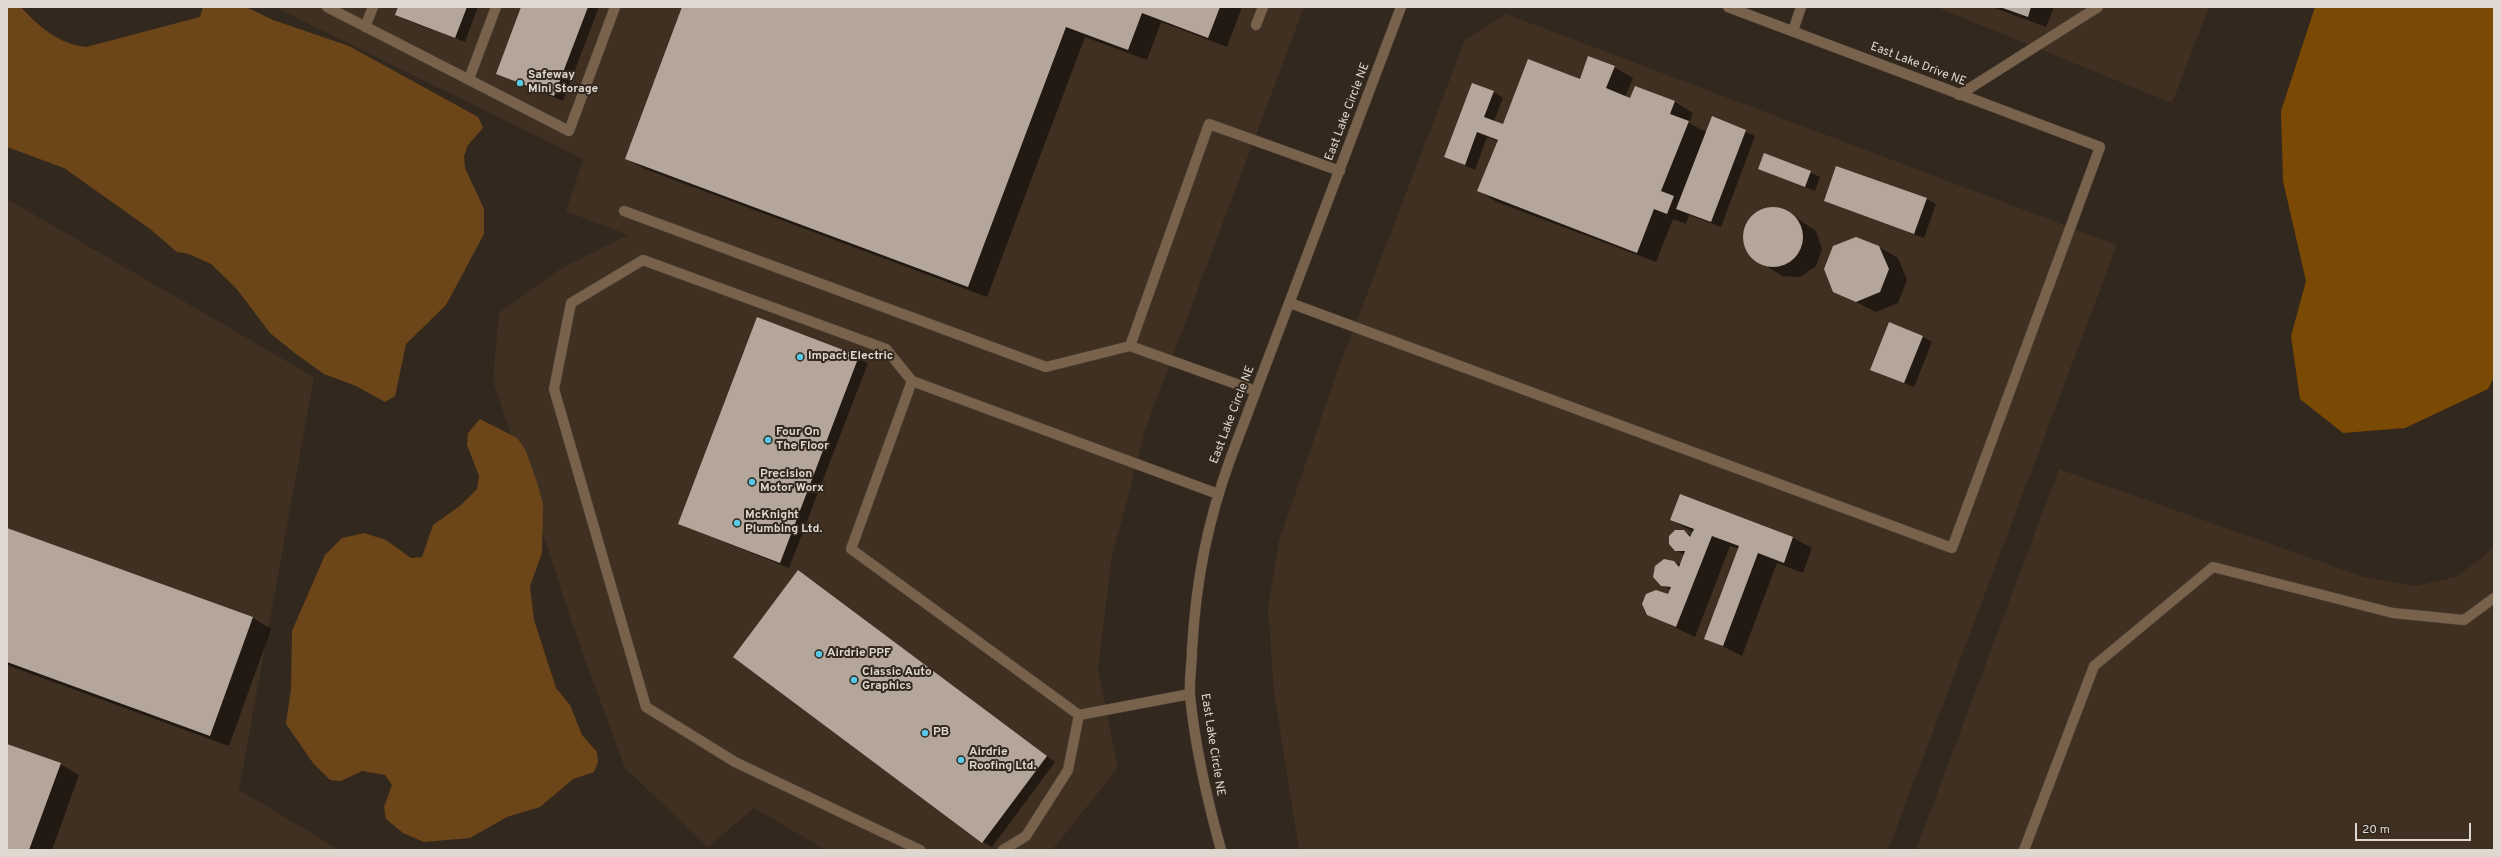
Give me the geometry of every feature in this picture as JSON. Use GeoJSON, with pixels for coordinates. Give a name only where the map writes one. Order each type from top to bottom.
{"type":"FeatureCollection","features":[{"type":"Feature","properties":{"kind":"street"},"geometry":{"type":"LineString","coordinates":[[327,7],[570,131],[615,7]]}},
{"type":"Feature","properties":{"kind":"street"},"geometry":{"type":"LineString","coordinates":[[366,27],[373,7]]}},
{"type":"Feature","properties":{"kind":"street"},"geometry":{"type":"LineString","coordinates":[[469,79],[496,7]]}},
{"type":"Feature","properties":{"kind":"street"},"geometry":{"type":"LineString","coordinates":[[1256,25],[1263,7]]}},
{"type":"Feature","properties":{"kind":"street","name":"East Lake Circle NE"},"geometry":{"type":"LineString","coordinates":[[1221,850],[1204,790],[1190,694],[1194,612],[1203,548],[1218,494],[1401,7]]}},
{"type":"Feature","properties":{"kind":"street","name":"East Lake Drive NE"},"geometry":{"type":"LineString","coordinates":[[1290,303],[1952,548],[2100,147],[1728,7]]}},
{"type":"Feature","properties":{"kind":"street"},"geometry":{"type":"LineString","coordinates":[[1792,31],[1801,7]]}},
{"type":"Feature","properties":{"kind":"street"},"geometry":{"type":"LineString","coordinates":[[1959,94],[2098,7]]}},
{"type":"Feature","properties":{"kind":"street"},"geometry":{"type":"LineString","coordinates":[[1130,346],[1209,124],[1340,171]]}},
{"type":"Feature","properties":{"kind":"street"},"geometry":{"type":"LineString","coordinates":[[624,211],[1046,367],[1130,346],[1256,391]]}},
{"type":"Feature","properties":{"kind":"street"},"geometry":{"type":"LineString","coordinates":[[920,850],[735,762],[646,707],[554,388],[571,303],[643,260],[886,349],[912,381],[1218,494]]}},
{"type":"Feature","properties":{"kind":"street"},"geometry":{"type":"LineString","coordinates":[[912,381],[851,549],[1079,714],[1190,694]]}},
{"type":"Feature","properties":{"kind":"street"},"geometry":{"type":"LineString","coordinates":[[2024,850],[2094,666],[2213,567],[2393,614],[2464,620],[2494,598]]}},
{"type":"Feature","properties":{"kind":"street"},"geometry":{"type":"LineString","coordinates":[[1003,850],[1026,836],[1068,770],[1079,714]]}},
{"type":"Feature","properties":{"kind":"shaded area"},"geometry":{"type":"Polygon","coordinates":[[[7,7],[21,7],[42,28],[58,38],[86,47],[200,17],[203,7],[246,7],[273,20],[349,46],[478,117],[483,128],[468,145],[464,156],[465,168],[484,209],[484,234],[446,305],[406,344],[395,396],[385,402],[356,386],[324,374],[270,333],[236,288],[211,264],[189,254],[177,252],[150,229],[64,168],[7,147],[7,7]]]}},
{"type":"Feature","properties":{"kind":"shaded area"},"geometry":{"type":"Polygon","coordinates":[[[275,7],[1304,7],[1146,427],[1111,561],[1098,671],[1118,768],[1052,850],[826,850],[754,808],[708,847],[625,768],[574,629],[493,380],[499,313],[560,269],[628,235],[566,211],[583,159],[275,7]]]}},
{"type":"Feature","properties":{"kind":"shaded area"},"geometry":{"type":"Polygon","coordinates":[[[1936,7],[2209,7],[2172,103],[1936,7]]]}},
{"type":"Feature","properties":{"kind":"shaded area"},"geometry":{"type":"Polygon","coordinates":[[[2315,7],[2494,7],[2494,377],[2488,389],[2405,428],[2343,433],[2300,399],[2291,336],[2306,281],[2283,181],[2281,111],[2315,7]]]}},
{"type":"Feature","properties":{"kind":"shaded area"},"geometry":{"type":"Polygon","coordinates":[[[1506,14],[2117,245],[1888,850],[1299,850],[1274,692],[1268,608],[1279,541],[1337,372],[1465,40],[1506,14]]]}},
{"type":"Feature","properties":{"kind":"shaded area"},"geometry":{"type":"Polygon","coordinates":[[[7,199],[314,377],[239,790],[340,850],[7,850],[7,199]]]}},
{"type":"Feature","properties":{"kind":"shaded area"},"geometry":{"type":"Polygon","coordinates":[[[480,419],[517,438],[525,449],[537,482],[543,504],[542,553],[530,586],[534,620],[556,688],[570,705],[582,735],[597,752],[598,762],[594,772],[573,779],[540,807],[507,817],[470,838],[424,842],[403,833],[386,819],[384,807],[392,785],[385,775],[362,771],[341,781],[330,780],[313,763],[286,724],[291,689],[292,631],[325,555],[342,538],[364,533],[386,540],[411,558],[422,557],[433,525],[461,505],[477,489],[479,476],[467,445],[468,433],[480,419]]]}},
{"type":"Feature","properties":{"kind":"shaded area"},"geometry":{"type":"Polygon","coordinates":[[[2059,469],[2364,577],[2415,586],[2455,577],[2482,558],[2494,545],[2494,850],[1916,850],[2059,469]]]}},
{"type":"Feature","properties":{"kind":"building"},"geometry":{"type":"Polygon","coordinates":[[[398,7],[467,7],[455,38],[395,15],[398,7]]]}},
{"type":"Feature","properties":{"kind":"building"},"geometry":{"type":"Polygon","coordinates":[[[521,7],[588,7],[554,96],[496,74],[521,7]]]}},
{"type":"Feature","properties":{"kind":"building"},"geometry":{"type":"Polygon","coordinates":[[[682,7],[1220,7],[1208,38],[1142,13],[1128,50],[1066,27],[968,287],[625,159],[682,7]]]}},
{"type":"Feature","properties":{"kind":"building"},"geometry":{"type":"Polygon","coordinates":[[[2000,7],[2031,7],[2028,17],[2000,7]]]}},
{"type":"Feature","properties":{"kind":"building"},"geometry":{"type":"Polygon","coordinates":[[[1588,56],[1615,66],[1606,88],[1630,98],[1635,86],[1675,101],[1670,114],[1689,121],[1661,191],[1674,196],[1667,214],[1654,209],[1637,253],[1477,191],[1498,140],[1477,132],[1465,165],[1444,157],[1472,83],[1494,91],[1484,117],[1503,124],[1528,59],[1580,79],[1588,56]]]}},
{"type":"Feature","properties":{"kind":"building"},"geometry":{"type":"Polygon","coordinates":[[[1712,116],[1746,130],[1711,222],[1676,209],[1712,116]]]}},
{"type":"Feature","properties":{"kind":"building"},"geometry":{"type":"Polygon","coordinates":[[[1764,153],[1811,171],[1805,187],[1758,169],[1764,153]]]}},
{"type":"Feature","properties":{"kind":"building"},"geometry":{"type":"Polygon","coordinates":[[[1836,166],[1927,198],[1914,234],[1824,201],[1836,166]]]}},
{"type":"Feature","properties":{"kind":"building"},"geometry":{"type":"Polygon","coordinates":[[[1773,207],[1790,212],[1798,220],[1803,237],[1798,254],[1790,262],[1773,267],[1756,262],[1748,254],[1743,237],[1748,220],[1756,212],[1773,207]]]}},
{"type":"Feature","properties":{"kind":"building"},"geometry":{"type":"Polygon","coordinates":[[[1856,237],[1879,246],[1889,269],[1880,292],[1856,302],[1833,292],[1824,269],[1833,246],[1856,237]]]}},
{"type":"Feature","properties":{"kind":"building"},"geometry":{"type":"Polygon","coordinates":[[[757,317],[859,356],[780,563],[678,524],[757,317]]]}},
{"type":"Feature","properties":{"kind":"building"},"geometry":{"type":"Polygon","coordinates":[[[1889,322],[1923,336],[1904,383],[1870,370],[1889,322]]]}},
{"type":"Feature","properties":{"kind":"building"},"geometry":{"type":"Polygon","coordinates":[[[1680,494],[1793,537],[1784,563],[1758,553],[1723,646],[1704,639],[1739,546],[1712,536],[1676,627],[1647,615],[1642,604],[1646,594],[1656,590],[1668,594],[1671,587],[1661,586],[1653,577],[1655,566],[1664,559],[1674,561],[1679,567],[1685,551],[1675,551],[1669,544],[1669,536],[1675,530],[1684,530],[1690,537],[1694,529],[1670,520],[1680,494]]]}},
{"type":"Feature","properties":{"kind":"building"},"geometry":{"type":"Polygon","coordinates":[[[7,528],[253,617],[210,736],[7,662],[7,528]]]}},
{"type":"Feature","properties":{"kind":"building"},"geometry":{"type":"Polygon","coordinates":[[[798,570],[1047,756],[982,843],[733,657],[798,570]]]}},
{"type":"Feature","properties":{"kind":"building"},"geometry":{"type":"Polygon","coordinates":[[[7,744],[61,763],[29,850],[7,850],[7,744]]]}},
{"type":"Feature","properties":{"kind":"place","name":"Safeway Mini Storage"},"geometry":{"type":"Point","coordinates":[520,83]}},
{"type":"Feature","properties":{"kind":"place","name":"Impact Electric"},"geometry":{"type":"Point","coordinates":[800,357]}},
{"type":"Feature","properties":{"kind":"place","name":"Four On The Floor"},"geometry":{"type":"Point","coordinates":[768,440]}},
{"type":"Feature","properties":{"kind":"place","name":"Precision Motor Worx"},"geometry":{"type":"Point","coordinates":[752,482]}},
{"type":"Feature","properties":{"kind":"place","name":"McKnight Plumbing Ltd."},"geometry":{"type":"Point","coordinates":[737,523]}},
{"type":"Feature","properties":{"kind":"place","name":"Airdrie PPF"},"geometry":{"type":"Point","coordinates":[819,654]}},
{"type":"Feature","properties":{"kind":"place","name":"Classic Auto Graphics"},"geometry":{"type":"Point","coordinates":[854,680]}},
{"type":"Feature","properties":{"kind":"place","name":"PB"},"geometry":{"type":"Point","coordinates":[925,733]}},
{"type":"Feature","properties":{"kind":"place","name":"Airdrie Roofing Ltd."},"geometry":{"type":"Point","coordinates":[961,760]}}]}
